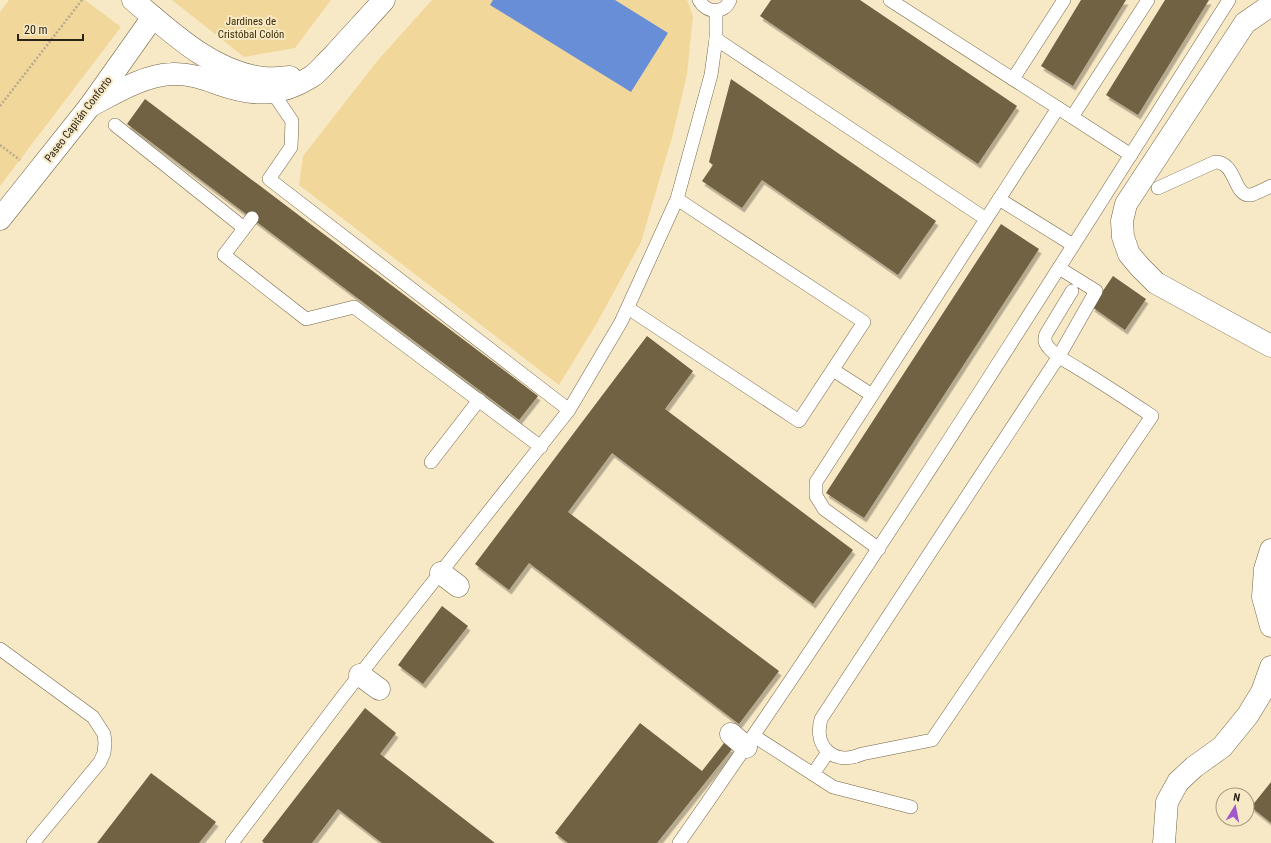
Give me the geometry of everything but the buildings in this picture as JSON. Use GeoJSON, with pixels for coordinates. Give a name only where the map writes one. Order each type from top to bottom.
{"type":"FeatureCollection","features":[{"type":"Feature","properties":{"kind":"street"},"geometry":{"type":"LineString","coordinates":[[133,0],[152,17],[190,46],[238,73],[263,78],[313,76]]}},
{"type":"Feature","properties":{"kind":"street"},"geometry":{"type":"LineString","coordinates":[[90,106],[139,83],[155,77],[172,74],[197,77],[255,93],[273,93],[290,89],[313,76],[384,0]]}},
{"type":"Feature","properties":{"kind":"street"},"geometry":{"type":"LineString","coordinates":[[1269,10],[1245,23],[1126,204],[1122,221],[1123,237],[1129,254],[1156,282],[1271,346]]}},
{"type":"Feature","properties":{"kind":"street","name":"Paseo Capitán Conforto"},"geometry":{"type":"LineString","coordinates":[[0,219],[90,106],[152,17]]}},
{"type":"Feature","properties":{"kind":"street"},"geometry":{"type":"LineString","coordinates":[[1271,550],[1265,569],[1263,597],[1271,626]]}},
{"type":"Feature","properties":{"kind":"street"},"geometry":{"type":"LineString","coordinates":[[441,573],[458,586]]}},
{"type":"Feature","properties":{"kind":"street"},"geometry":{"type":"LineString","coordinates":[[1164,843],[1167,802],[1178,782],[1194,767],[1222,747],[1248,715],[1262,692],[1271,667]]}},
{"type":"Feature","properties":{"kind":"street"},"geometry":{"type":"LineString","coordinates":[[360,675],[379,689]]}},
{"type":"Feature","properties":{"kind":"lane"},"geometry":{"type":"LineString","coordinates":[[699,0],[702,6],[708,10],[716,11],[723,9],[730,0]]}},
{"type":"Feature","properties":{"kind":"lane"},"geometry":{"type":"LineString","coordinates":[[890,0],[1131,155]]}},
{"type":"Feature","properties":{"kind":"lane"},"geometry":{"type":"LineString","coordinates":[[1013,79],[1064,0]]}},
{"type":"Feature","properties":{"kind":"lane"},"geometry":{"type":"LineString","coordinates":[[1072,117],[1148,0]]}},
{"type":"Feature","properties":{"kind":"lane"},"geometry":{"type":"LineString","coordinates":[[679,843],[744,739],[879,549],[1229,0]]}},
{"type":"Feature","properties":{"kind":"lane"},"geometry":{"type":"LineString","coordinates":[[235,842],[360,675],[569,410],[628,308],[677,199],[711,75],[716,39],[716,11]]}},
{"type":"Feature","properties":{"kind":"lane"},"geometry":{"type":"LineString","coordinates":[[716,39],[986,220]]}},
{"type":"Feature","properties":{"kind":"lane"},"geometry":{"type":"LineString","coordinates":[[273,93],[292,122],[291,147],[268,179],[274,190],[569,410]]}},
{"type":"Feature","properties":{"kind":"lane"},"geometry":{"type":"LineString","coordinates":[[879,549],[824,509],[819,503],[815,489],[820,475],[1058,108]]}},
{"type":"Feature","properties":{"kind":"lane"},"geometry":{"type":"LineString","coordinates":[[115,125],[248,223],[224,255],[306,319],[354,307],[541,447]]}},
{"type":"Feature","properties":{"kind":"lane"},"geometry":{"type":"LineString","coordinates":[[1158,188],[1214,162],[1219,162],[1227,166],[1240,190],[1245,194],[1252,194],[1271,186]]}},
{"type":"Feature","properties":{"kind":"lane"},"geometry":{"type":"LineString","coordinates":[[628,308],[799,421],[864,322],[677,199]]}},
{"type":"Feature","properties":{"kind":"lane"},"geometry":{"type":"LineString","coordinates":[[999,199],[1073,245]]}},
{"type":"Feature","properties":{"kind":"lane"},"geometry":{"type":"LineString","coordinates":[[1059,268],[1096,291],[1059,356],[822,719],[819,728],[819,737],[822,745],[828,752],[840,758],[854,758],[862,754],[932,740],[1152,416],[1059,356],[1047,347],[1045,339],[1072,290]]}},
{"type":"Feature","properties":{"kind":"lane"},"geometry":{"type":"LineString","coordinates":[[832,370],[872,395]]}},
{"type":"Feature","properties":{"kind":"lane"},"geometry":{"type":"LineString","coordinates":[[431,462],[479,400]]}},
{"type":"Feature","properties":{"kind":"lane"},"geometry":{"type":"LineString","coordinates":[[0,649],[93,717],[104,734],[104,753],[100,762],[33,843]]}},
{"type":"Feature","properties":{"kind":"lane"},"geometry":{"type":"LineString","coordinates":[[744,739],[813,774],[833,787],[911,807]]}},
{"type":"Feature","properties":{"kind":"lane"},"geometry":{"type":"LineString","coordinates":[[813,774],[828,752]]}},
{"type":"Feature","properties":{"kind":"path"},"geometry":{"type":"LineString","coordinates":[[0,106],[82,0]]}},
{"type":"Feature","properties":{"kind":"green space"},"geometry":{"type":"Polygon","coordinates":[[[9,0],[85,0],[121,27],[0,186],[0,12],[9,0]]]}},
{"type":"Feature","properties":{"kind":"green space","name":"Jardines de Cristóbal Colón"},"geometry":{"type":"Polygon","coordinates":[[[172,0],[331,0],[295,48],[244,57],[172,0]]]}},
{"type":"Feature","properties":{"kind":"green space"},"geometry":{"type":"Polygon","coordinates":[[[432,0],[687,0],[693,16],[687,74],[673,134],[641,242],[597,323],[559,385],[299,185],[303,156],[378,60],[432,0]]]}},
{"type":"Feature","properties":{"kind":"water"},"geometry":{"type":"Polygon","coordinates":[[[493,0],[615,0],[668,33],[631,92],[490,5],[493,0]]]}}]}
